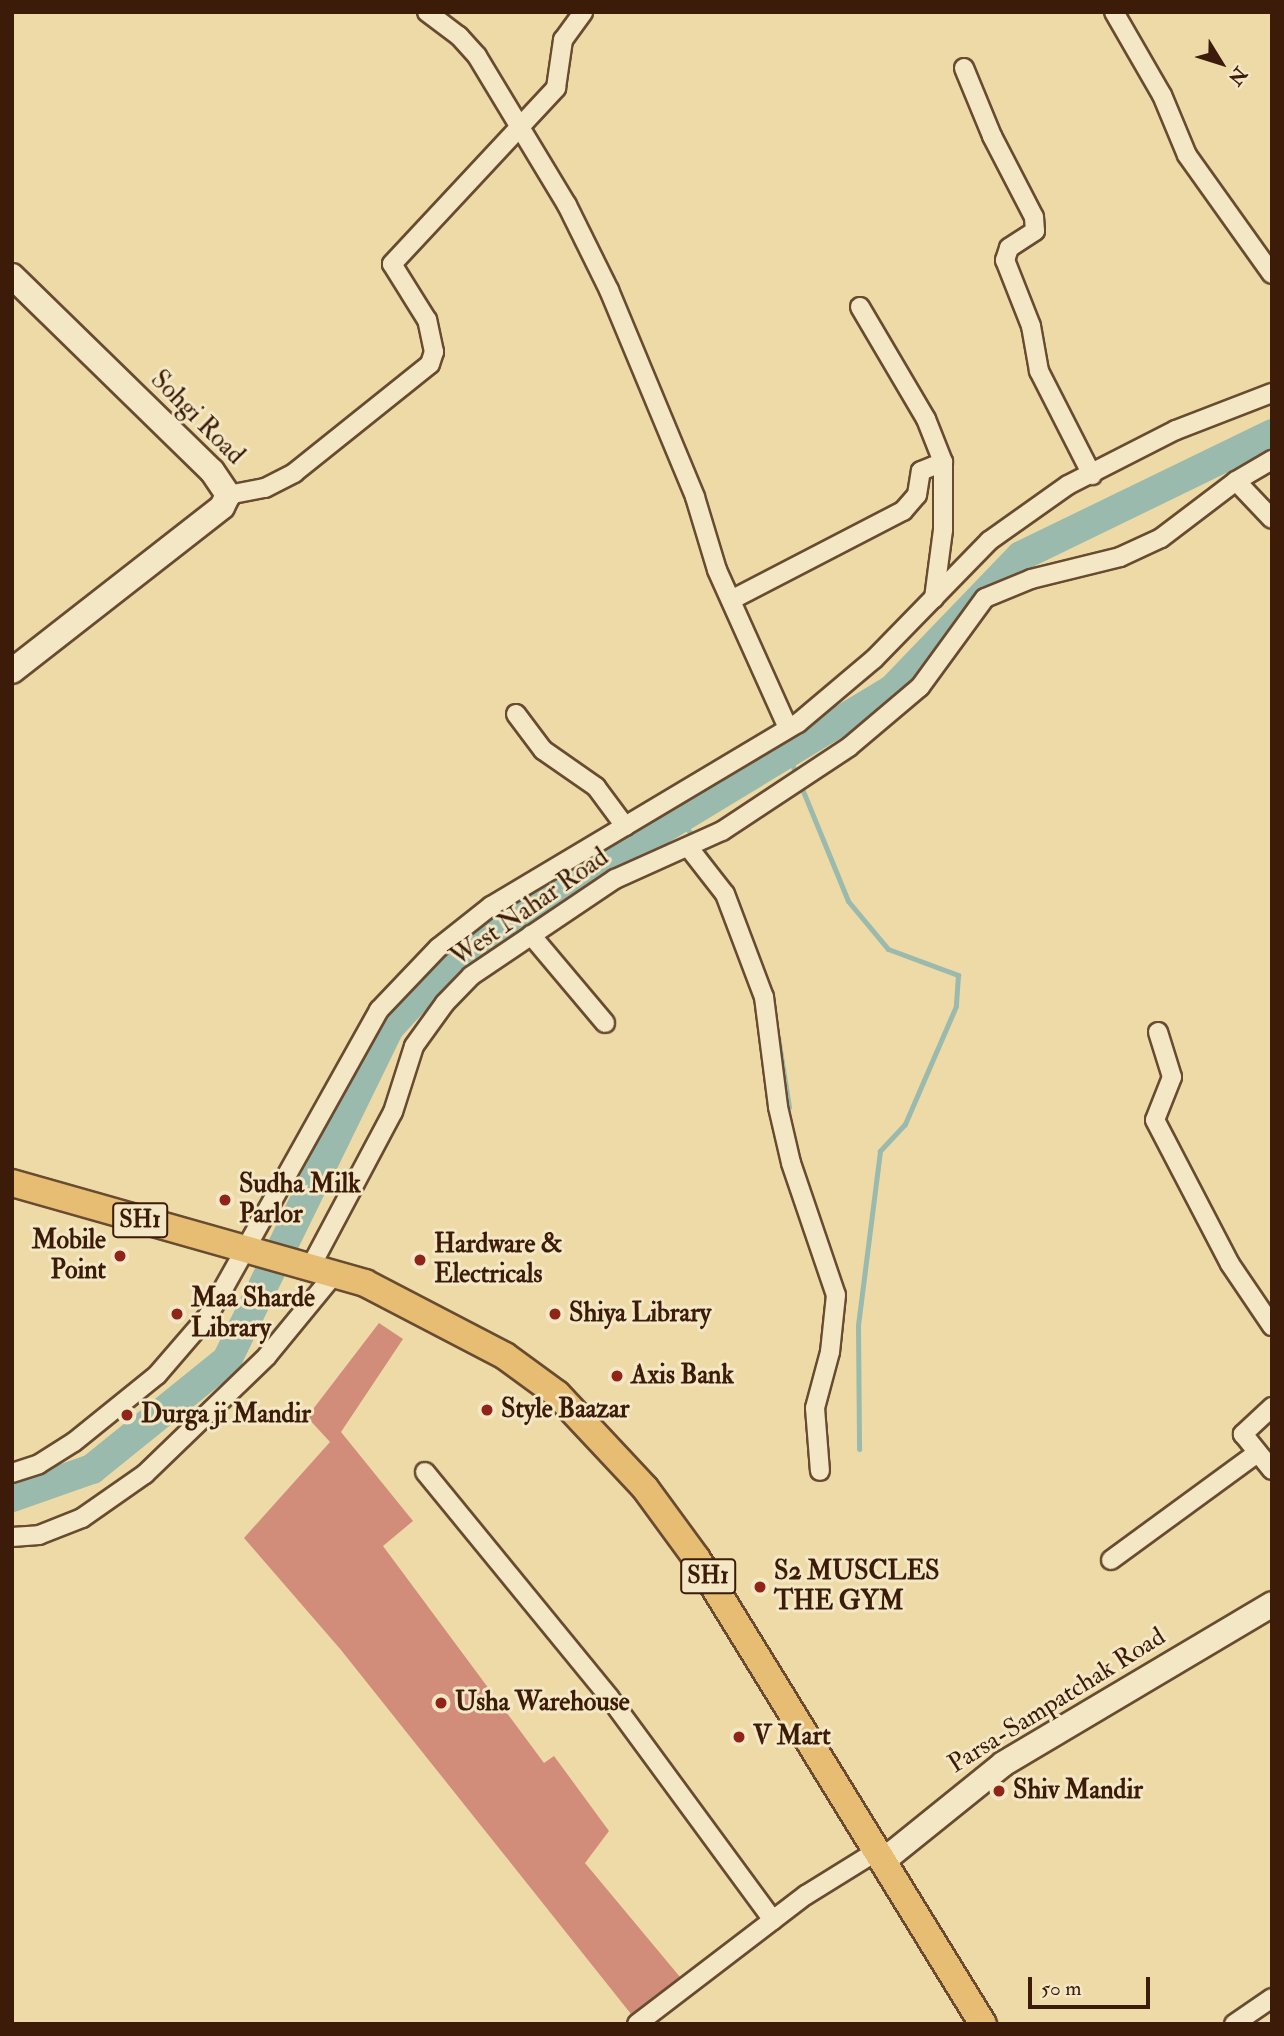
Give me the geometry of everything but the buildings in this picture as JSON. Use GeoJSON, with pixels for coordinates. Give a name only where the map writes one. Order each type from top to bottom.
{"type":"FeatureCollection","features":[{"type":"Feature","properties":{"kind":"main road","name":"SH1"},"geometry":{"type":"LineString","coordinates":[[12,1183],[316,1267],[505,1356],[557,1394],[611,1448],[697,1559],[983,2024]]}},
{"type":"Feature","properties":{"kind":"street"},"geometry":{"type":"LineString","coordinates":[[427,12],[459,36],[477,56],[516,126],[559,188],[608,290],[695,497],[731,600],[788,728]]}},
{"type":"Feature","properties":{"kind":"street"},"geometry":{"type":"LineString","coordinates":[[228,495],[265,488],[294,473],[430,364],[435,352],[427,320],[392,264],[516,126],[559,84],[562,40],[583,12]]}},
{"type":"Feature","properties":{"kind":"street"},"geometry":{"type":"LineString","coordinates":[[1114,12],[1162,95],[1187,155],[1272,274]]}},
{"type":"Feature","properties":{"kind":"street"},"geometry":{"type":"LineString","coordinates":[[964,68],[992,136],[1034,218],[1035,230],[1009,248],[1005,260],[1031,326],[1039,371],[1092,475]]}},
{"type":"Feature","properties":{"kind":"street","name":"Sohgi Road"},"geometry":{"type":"LineString","coordinates":[[12,276],[212,471],[228,495],[222,507],[12,671]]}},
{"type":"Feature","properties":{"kind":"street"},"geometry":{"type":"LineString","coordinates":[[860,307],[926,419],[943,462],[943,530],[933,598]]}},
{"type":"Feature","properties":{"kind":"street"},"geometry":{"type":"LineString","coordinates":[[12,1473],[39,1464],[74,1442],[157,1375],[258,1253],[357,1048],[400,983],[491,906],[788,728],[874,659],[989,541],[1068,485],[1176,430],[1272,393]]}},
{"type":"Feature","properties":{"kind":"street","name":"West Nahar Road"},"geometry":{"type":"LineString","coordinates":[[12,1537],[39,1535],[82,1518],[145,1474],[267,1356],[316,1267],[393,1112],[424,1028],[471,976],[634,869],[722,831],[824,765],[920,687],[985,598],[1018,583],[1120,557],[1188,520],[1236,481],[1272,460]]}},
{"type":"Feature","properties":{"kind":"street"},"geometry":{"type":"LineString","coordinates":[[731,600],[903,511],[917,495],[921,471],[943,462]]}},
{"type":"Feature","properties":{"kind":"street"},"geometry":{"type":"LineString","coordinates":[[1236,481],[1272,519]]}},
{"type":"Feature","properties":{"kind":"street"},"geometry":{"type":"LineString","coordinates":[[516,714],[543,750],[596,787],[625,826]]}},
{"type":"Feature","properties":{"kind":"street"},"geometry":{"type":"LineString","coordinates":[[690,847],[725,894],[761,986],[791,1163],[836,1295],[830,1352],[815,1408],[820,1471]]}},
{"type":"Feature","properties":{"kind":"street"},"geometry":{"type":"LineString","coordinates":[[531,935],[605,1023]]}},
{"type":"Feature","properties":{"kind":"street"},"geometry":{"type":"LineString","coordinates":[[1158,1032],[1172,1077],[1155,1120],[1230,1264],[1272,1326]]}},
{"type":"Feature","properties":{"kind":"street"},"geometry":{"type":"LineString","coordinates":[[1272,1407],[1245,1429],[1244,1438],[1272,1470]]}},
{"type":"Feature","properties":{"kind":"street"},"geometry":{"type":"LineString","coordinates":[[1111,1560],[1256,1454]]}},
{"type":"Feature","properties":{"kind":"street"},"geometry":{"type":"LineString","coordinates":[[425,1472],[609,1697],[773,1920]]}},
{"type":"Feature","properties":{"kind":"street","name":"Parsa-Sampatchak Road"},"geometry":{"type":"LineString","coordinates":[[880,1856],[1003,1764],[1272,1604]]}},
{"type":"Feature","properties":{"kind":"street"},"geometry":{"type":"LineString","coordinates":[[638,2024],[773,1920],[880,1856]]}},
{"type":"Feature","properties":{"kind":"street"},"geometry":{"type":"LineString","coordinates":[[1234,2024],[1272,1998]]}},
{"type":"Feature","properties":{"kind":"waterway"},"geometry":{"type":"LineString","coordinates":[[12,1497],[92,1469],[227,1360],[389,1028],[420,994],[500,927],[892,690],[1021,556],[1272,434]]}},
{"type":"Feature","properties":{"kind":"waterway"},"geometry":{"type":"LineString","coordinates":[[787,752],[848,901],[888,949],[958,975],[956,1006],[905,1124],[880,1151],[858,1326],[859,1449]]}},
{"type":"Feature","properties":{"kind":"waterway"},"geometry":{"type":"LineString","coordinates":[[678,816],[718,871]]}},
{"type":"Feature","properties":{"kind":"waterway"},"geometry":{"type":"LineString","coordinates":[[778,1037],[789,1107]]}},
{"type":"Feature","properties":{"kind":"place","name":"Sudha Milk Parlor"},"geometry":{"type":"Point","coordinates":[225,1200]}},
{"type":"Feature","properties":{"kind":"place","name":"Mobile Point"},"geometry":{"type":"Point","coordinates":[120,1256]}},
{"type":"Feature","properties":{"kind":"place","name":"Hardware & Electricals"},"geometry":{"type":"Point","coordinates":[420,1260]}},
{"type":"Feature","properties":{"kind":"place","name":"Maa Sharde Library"},"geometry":{"type":"Point","coordinates":[177,1314]}},
{"type":"Feature","properties":{"kind":"place","name":"Shiya Library"},"geometry":{"type":"Point","coordinates":[555,1314]}},
{"type":"Feature","properties":{"kind":"place","name":"Axis Bank"},"geometry":{"type":"Point","coordinates":[617,1376]}},
{"type":"Feature","properties":{"kind":"place","name":"Style Baazar"},"geometry":{"type":"Point","coordinates":[487,1410]}},
{"type":"Feature","properties":{"kind":"place","name":"Durga ji Mandir"},"geometry":{"type":"Point","coordinates":[127,1415]}},
{"type":"Feature","properties":{"kind":"place","name":"S2 MUSCLES THE GYM"},"geometry":{"type":"Point","coordinates":[760,1587]}},
{"type":"Feature","properties":{"kind":"place","name":"Usha Warehouse"},"geometry":{"type":"Point","coordinates":[441,1703]}},
{"type":"Feature","properties":{"kind":"place","name":"V Mart"},"geometry":{"type":"Point","coordinates":[739,1737]}},
{"type":"Feature","properties":{"kind":"place","name":"Shiv Mandir"},"geometry":{"type":"Point","coordinates":[999,1791]}}]}
